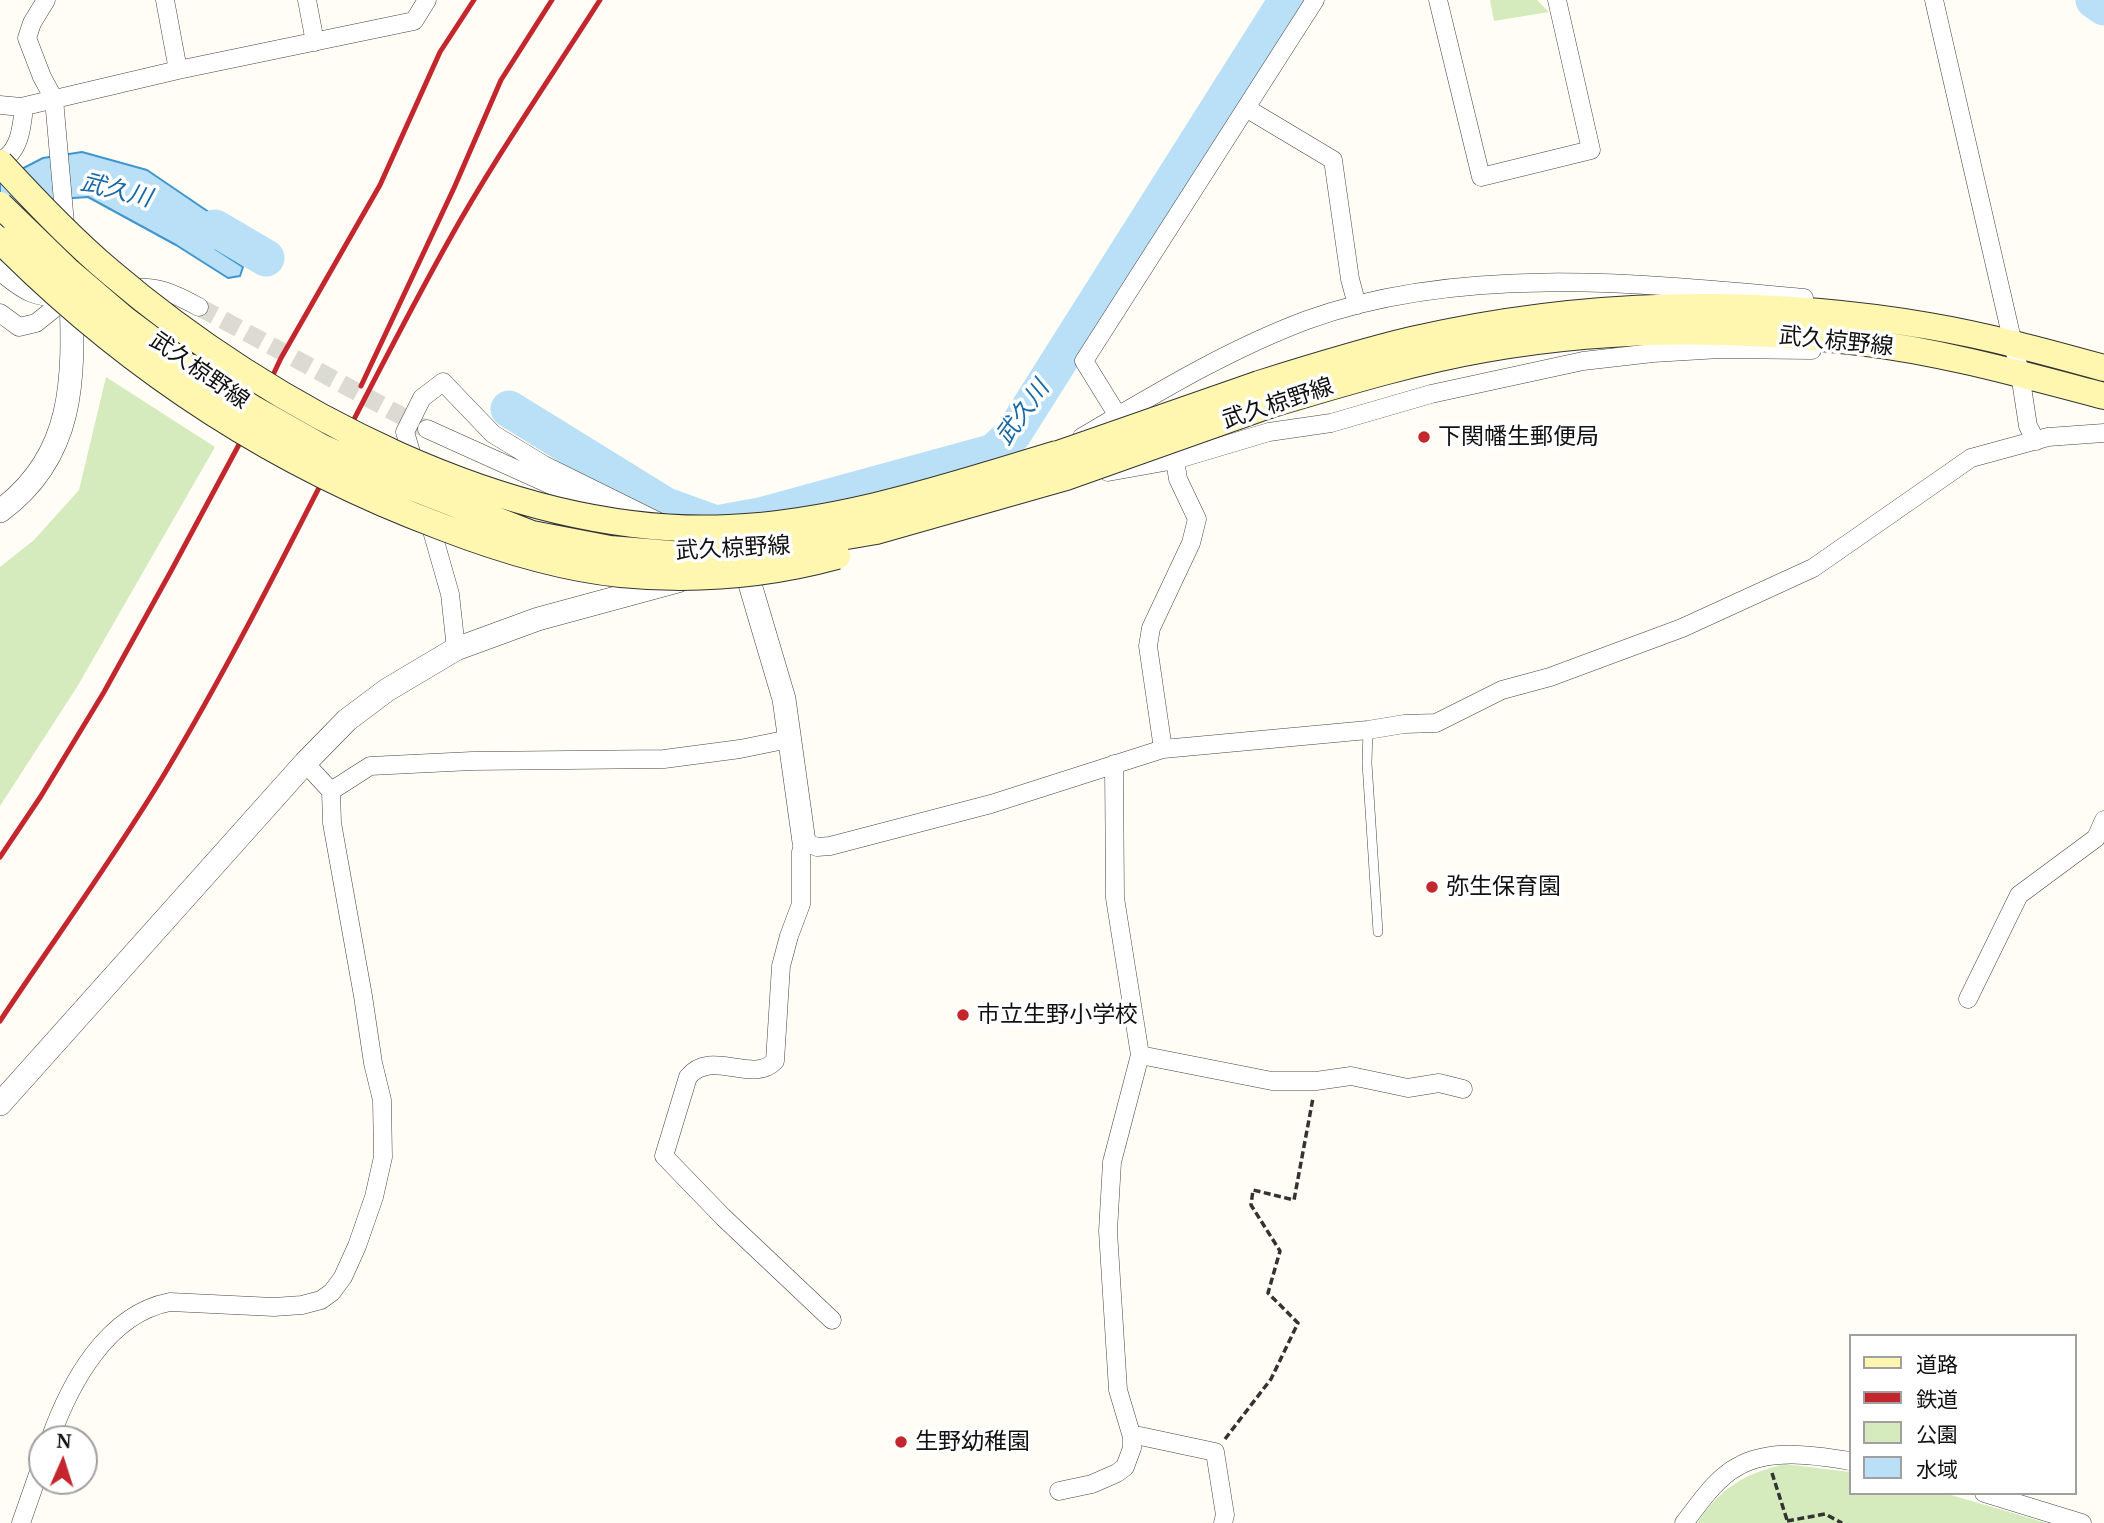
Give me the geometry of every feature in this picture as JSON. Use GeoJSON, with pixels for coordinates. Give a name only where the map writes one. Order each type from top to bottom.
{"type":"FeatureCollection","features":[{"type":"Feature","properties":{"kind":"main road"},"geometry":{"type":"LineString","coordinates":[[0,162],[70,236],[108,270],[149,304],[237,366],[295,401],[400,455],[458,479],[556,510],[639,526],[727,528],[772,525],[868,508],[1062,466]]}},
{"type":"Feature","properties":{"kind":"main road","name":"武久椋野線"},"geometry":{"type":"LineString","coordinates":[[0,205],[69,272],[124,319],[192,370],[321,447],[396,481],[466,508],[611,536],[694,543],[745,539],[872,519],[1062,466],[1264,395],[1378,349],[1465,329],[1541,317],[1627,309],[1729,307],[1863,316],[1931,326],[2104,368]]}},
{"type":"Feature","properties":{"kind":"main road"},"geometry":{"type":"LineString","coordinates":[[0,240],[70,306],[118,346],[233,427],[376,502],[487,544],[541,559],[621,574],[677,577],[742,574],[782,568],[865,549],[948,522],[1062,466]]}},
{"type":"Feature","properties":{"kind":"main road","name":"武久椋野線"},"geometry":{"type":"LineString","coordinates":[[1264,395],[1484,349],[1605,333],[1666,331],[1731,332],[1862,342],[1927,353],[2104,396]]}},
{"type":"Feature","properties":{"kind":"street"},"geometry":{"type":"LineString","coordinates":[[0,511],[13,501],[47,463],[58,438],[71,377],[71,295],[54,99],[42,78],[27,38],[32,23],[46,0]]}},
{"type":"Feature","properties":{"kind":"street"},"geometry":{"type":"LineString","coordinates":[[165,0],[178,70]]}},
{"type":"Feature","properties":{"kind":"street"},"geometry":{"type":"LineString","coordinates":[[307,0],[315,41]]}},
{"type":"Feature","properties":{"kind":"street"},"geometry":{"type":"LineString","coordinates":[[0,105],[24,107],[178,70],[414,21],[427,0]]}},
{"type":"Feature","properties":{"kind":"street"},"geometry":{"type":"LineString","coordinates":[[1163,749],[1148,646],[1151,628],[1191,543],[1197,519],[1178,479],[1175,460],[1118,416],[1084,362],[1315,0]]}},
{"type":"Feature","properties":{"kind":"street"},"geometry":{"type":"LineString","coordinates":[[1438,0],[1481,177],[1591,150],[1557,0]]}},
{"type":"Feature","properties":{"kind":"street"},"geometry":{"type":"LineString","coordinates":[[1934,0],[2021,374],[2028,426],[2036,441]]}},
{"type":"Feature","properties":{"kind":"street"},"geometry":{"type":"LineString","coordinates":[[0,162],[15,149],[24,107]]}},
{"type":"Feature","properties":{"kind":"street"},"geometry":{"type":"LineString","coordinates":[[1246,108],[1332,160],[1349,279],[1357,305]]}},
{"type":"Feature","properties":{"kind":"street"},"geometry":{"type":"LineString","coordinates":[[0,268],[27,290],[50,296],[146,286],[171,292],[199,307]]}},
{"type":"Feature","properties":{"kind":"street"},"geometry":{"type":"LineString","coordinates":[[927,511],[996,482],[1118,416],[1177,380],[1266,337],[1357,305],[1404,294],[1482,285],[1587,284],[1672,288],[1863,305],[1964,325],[2014,344]]}},
{"type":"Feature","properties":{"kind":"street"},"geometry":{"type":"LineString","coordinates":[[0,313],[19,327],[36,323],[71,295]]}},
{"type":"Feature","properties":{"kind":"street"},"geometry":{"type":"LineString","coordinates":[[0,1104],[305,763],[347,720],[387,690],[456,649],[538,619],[1001,491],[1175,460],[1269,432],[1331,423],[1507,375],[1583,361],[1653,353],[1773,348],[1845,351],[2021,374]]}},
{"type":"Feature","properties":{"kind":"street"},"geometry":{"type":"LineString","coordinates":[[456,649],[450,594],[405,432],[422,398],[443,382],[493,434],[544,466],[744,564],[779,678],[804,842],[801,852],[801,904],[781,966],[775,1061],[768,1068],[758,1070],[718,1065],[701,1066],[692,1072],[688,1077],[664,1156],[723,1217],[832,1320]]}},
{"type":"Feature","properties":{"kind":"street"},"geometry":{"type":"LineString","coordinates":[[427,429],[663,535],[744,564]]}},
{"type":"Feature","properties":{"kind":"street"},"geometry":{"type":"LineString","coordinates":[[804,842],[817,847],[830,846],[991,804],[1163,749],[1436,723],[1502,690],[1550,677],[1704,618],[1813,568],[1971,458],[2049,437],[2104,433]]}},
{"type":"Feature","properties":{"kind":"street"},"geometry":{"type":"LineString","coordinates":[[331,791],[370,766],[472,761],[664,759],[789,739]]}},
{"type":"Feature","properties":{"kind":"street"},"geometry":{"type":"LineString","coordinates":[[55,1425],[96,1352],[121,1325],[134,1316],[170,1302],[302,1306],[320,1300],[332,1292],[343,1277],[358,1246],[374,1197],[383,1157],[382,1100],[373,1063],[332,823],[331,791],[305,763]]}},
{"type":"Feature","properties":{"kind":"street"},"geometry":{"type":"LineString","coordinates":[[1059,1491],[1092,1484],[1125,1467],[1132,1447],[1132,1437],[1118,1390],[1108,1231],[1112,1162],[1140,1055],[1115,898],[1114,764]]}},
{"type":"Feature","properties":{"kind":"street"},"geometry":{"type":"LineString","coordinates":[[1968,999],[2019,895],[2096,838],[2104,821]]}},
{"type":"Feature","properties":{"kind":"street"},"geometry":{"type":"LineString","coordinates":[[1140,1055],[1174,1060],[1249,1078],[1288,1082],[1351,1076],[1408,1088],[1439,1083],[1463,1089]]}},
{"type":"Feature","properties":{"kind":"street"},"geometry":{"type":"LineString","coordinates":[[1132,1437],[1140,1436],[1216,1451],[1225,1515],[1223,1523]]}},
{"type":"Feature","properties":{"kind":"street"},"geometry":{"type":"LineString","coordinates":[[1684,1523],[1718,1483],[1734,1468],[1749,1461],[1791,1454],[1848,1461]]}},
{"type":"Feature","properties":{"kind":"street"},"geometry":{"type":"LineString","coordinates":[[21,1523],[31,1495]]}},
{"type":"Feature","properties":{"kind":"street"},"geometry":{"type":"LineString","coordinates":[[1991,1495],[2082,1523]]}},
{"type":"Feature","properties":{"kind":"lane"},"geometry":{"type":"LineString","coordinates":[[1368,730],[1367,763],[1378,932]]}},
{"type":"Feature","properties":{"kind":"path"},"geometry":{"type":"LineString","coordinates":[[1216,1451],[1271,1379],[1298,1323],[1268,1293],[1280,1251],[1251,1205],[1253,1190],[1294,1200],[1316,1081]]}},
{"type":"Feature","properties":{"kind":"path"},"geometry":{"type":"LineString","coordinates":[[1767,1457],[1787,1522],[1825,1514],[1842,1523]]}},
{"type":"Feature","properties":{"kind":"green space"},"geometry":{"type":"Polygon","coordinates":[[[1490,0],[1537,0],[1549,12],[1494,21],[1490,0]]]}},
{"type":"Feature","properties":{"kind":"green space"},"geometry":{"type":"Polygon","coordinates":[[[106,377],[215,447],[77,687],[0,806],[0,567],[34,540],[79,490],[106,377]]]}},
{"type":"Feature","properties":{"kind":"green space"},"geometry":{"type":"Polygon","coordinates":[[[1785,1464],[1848,1472],[1848,1495],[1951,1495],[2047,1523],[1697,1523],[1724,1492],[1757,1473],[1785,1464]]]}},
{"type":"Feature","properties":{"kind":"water"},"geometry":{"type":"Polygon","coordinates":[[[82,152],[147,170],[247,238],[258,253],[249,254],[216,240],[215,249],[243,267],[240,276],[228,278],[176,245],[88,197],[59,199],[0,222],[0,180],[43,158],[82,152]]]}},
{"type":"Feature","properties":{"kind":"waterway","name":"武久川"},"geometry":{"type":"LineString","coordinates":[[509,409],[666,506],[716,524],[760,516],[994,452],[1013,434],[1287,0]]}},
{"type":"Feature","properties":{"kind":"waterway","name":"武久川"},"geometry":{"type":"LineString","coordinates":[[2094,0],[2104,7]]}},
{"type":"Feature","properties":{"kind":"waterway","name":"武久川"},"geometry":{"type":"LineString","coordinates":[[215,228],[266,258]]}},
{"type":"Feature","properties":{"kind":"tunnel"},"geometry":{"type":"LineString","coordinates":[[199,307],[424,428]]}},
{"type":"Feature","properties":{"kind":"railway"},"geometry":{"type":"LineString","coordinates":[[0,857],[41,796],[104,692],[171,571],[249,426],[281,358],[380,185],[440,52],[474,0]]}},
{"type":"Feature","properties":{"kind":"railway"},"geometry":{"type":"LineString","coordinates":[[361,386],[454,188],[501,80],[552,0]]}},
{"type":"Feature","properties":{"kind":"railway"},"geometry":{"type":"LineString","coordinates":[[0,1021],[105,867],[165,773],[239,642],[448,242],[503,150],[600,0]]}},
{"type":"Feature","properties":{"kind":"place","name":"下関幡生郵便局"},"geometry":{"type":"Point","coordinates":[1424,437]}},
{"type":"Feature","properties":{"kind":"place","name":"弥生保育園"},"geometry":{"type":"Point","coordinates":[1432,887]}},
{"type":"Feature","properties":{"kind":"place","name":"市立生野小学校"},"geometry":{"type":"Point","coordinates":[963,1015]}},
{"type":"Feature","properties":{"kind":"place","name":"生野幼稚園"},"geometry":{"type":"Point","coordinates":[901,1442]}}]}
